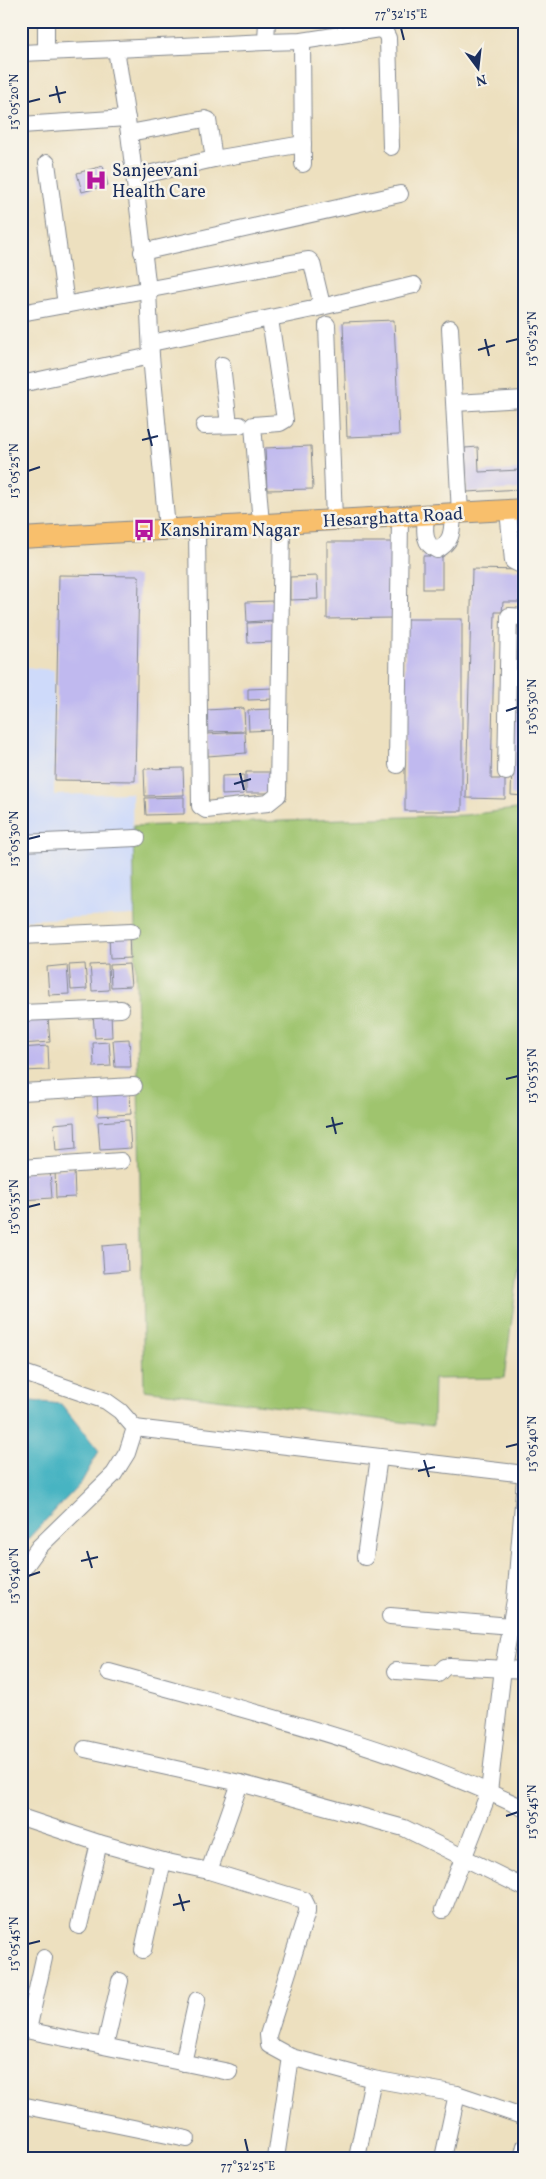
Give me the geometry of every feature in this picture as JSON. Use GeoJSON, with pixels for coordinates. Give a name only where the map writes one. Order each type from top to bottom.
{"type":"FeatureCollection","features":[{"type":"Feature","properties":{"kind":"main road","name":"Hesarghatta Road"},"geometry":{"type":"LineString","coordinates":[[21,538],[197,526],[456,514],[516,509]]}},
{"type":"Feature","properties":{"kind":"street"},"geometry":{"type":"LineString","coordinates":[[46,21],[46,52]]}},
{"type":"Feature","properties":{"kind":"street"},"geometry":{"type":"LineString","coordinates":[[266,42],[268,21]]}},
{"type":"Feature","properties":{"kind":"street"},"geometry":{"type":"LineString","coordinates":[[21,53],[302,41],[379,30],[385,32],[388,38],[391,147]]}},
{"type":"Feature","properties":{"kind":"street"},"geometry":{"type":"LineString","coordinates":[[302,41],[303,164]]}},
{"type":"Feature","properties":{"kind":"street"},"geometry":{"type":"LineString","coordinates":[[116,49],[128,126],[148,290],[151,350],[167,529]]}},
{"type":"Feature","properties":{"kind":"street"},"geometry":{"type":"LineString","coordinates":[[21,125],[128,126],[205,118],[208,120],[214,159]]}},
{"type":"Feature","properties":{"kind":"street"},"geometry":{"type":"LineString","coordinates":[[134,178],[214,159],[303,144]]}},
{"type":"Feature","properties":{"kind":"street"},"geometry":{"type":"LineString","coordinates":[[47,163],[66,305]]}},
{"type":"Feature","properties":{"kind":"street"},"geometry":{"type":"LineString","coordinates":[[142,252],[400,194]]}},
{"type":"Feature","properties":{"kind":"street"},"geometry":{"type":"LineString","coordinates":[[21,313],[308,260],[312,263],[321,301],[313,308]]}},
{"type":"Feature","properties":{"kind":"street"},"geometry":{"type":"LineString","coordinates":[[21,384],[313,308],[414,284]]}},
{"type":"Feature","properties":{"kind":"street"},"geometry":{"type":"LineString","coordinates":[[204,426],[280,423],[285,420],[270,319]]}},
{"type":"Feature","properties":{"kind":"street"},"geometry":{"type":"LineString","coordinates":[[327,324],[334,520]]}},
{"type":"Feature","properties":{"kind":"street"},"geometry":{"type":"LineString","coordinates":[[426,515],[426,540],[431,548],[437,550],[447,545],[456,514],[455,403],[450,328]]}},
{"type":"Feature","properties":{"kind":"street"},"geometry":{"type":"LineString","coordinates":[[222,365],[228,425]]}},
{"type":"Feature","properties":{"kind":"street"},"geometry":{"type":"LineString","coordinates":[[455,403],[525,398]]}},
{"type":"Feature","properties":{"kind":"street"},"geometry":{"type":"LineString","coordinates":[[253,425],[261,524]]}},
{"type":"Feature","properties":{"kind":"street"},"geometry":{"type":"LineString","coordinates":[[516,509],[512,561],[524,566]]}},
{"type":"Feature","properties":{"kind":"street"},"geometry":{"type":"LineString","coordinates":[[397,765],[400,516]]}},
{"type":"Feature","properties":{"kind":"street"},"geometry":{"type":"LineString","coordinates":[[197,526],[200,806],[206,810],[268,803],[278,795],[282,523]]}},
{"type":"Feature","properties":{"kind":"street"},"geometry":{"type":"LineString","coordinates":[[506,772],[509,616],[525,617]]}},
{"type":"Feature","properties":{"kind":"street"},"geometry":{"type":"LineString","coordinates":[[21,843],[137,838]]}},
{"type":"Feature","properties":{"kind":"street"},"geometry":{"type":"LineString","coordinates":[[21,936],[132,931]]}},
{"type":"Feature","properties":{"kind":"street"},"geometry":{"type":"LineString","coordinates":[[21,1013],[121,1009]]}},
{"type":"Feature","properties":{"kind":"street"},"geometry":{"type":"LineString","coordinates":[[21,1092],[134,1086]]}},
{"type":"Feature","properties":{"kind":"street"},"geometry":{"type":"LineString","coordinates":[[21,1168],[121,1160]]}},
{"type":"Feature","properties":{"kind":"street"},"geometry":{"type":"LineString","coordinates":[[21,1372],[106,1400],[120,1411],[135,1428],[525,1474]]}},
{"type":"Feature","properties":{"kind":"street"},"geometry":{"type":"LineString","coordinates":[[21,1572],[39,1547],[114,1474],[127,1453],[135,1428]]}},
{"type":"Feature","properties":{"kind":"street"},"geometry":{"type":"LineString","coordinates":[[365,1557],[379,1457]]}},
{"type":"Feature","properties":{"kind":"street"},"geometry":{"type":"LineString","coordinates":[[443,1910],[489,1792],[504,1668],[511,1626],[520,1601],[525,1480]]}},
{"type":"Feature","properties":{"kind":"street"},"geometry":{"type":"LineString","coordinates":[[390,1616],[511,1626]]}},
{"type":"Feature","properties":{"kind":"street"},"geometry":{"type":"LineString","coordinates":[[396,1671],[438,1674],[446,1666],[525,1670]]}},
{"type":"Feature","properties":{"kind":"street"},"geometry":{"type":"LineString","coordinates":[[109,1672],[364,1745],[489,1792],[525,1809]]}},
{"type":"Feature","properties":{"kind":"street"},"geometry":{"type":"LineString","coordinates":[[85,1749],[240,1783],[404,1828],[525,1888]]}},
{"type":"Feature","properties":{"kind":"street"},"geometry":{"type":"LineString","coordinates":[[209,1871],[240,1783]]}},
{"type":"Feature","properties":{"kind":"street"},"geometry":{"type":"LineString","coordinates":[[21,1817],[99,1843],[163,1861],[209,1871],[304,1900],[307,1906],[267,2040],[269,2044],[291,2057],[373,2079],[457,2094],[525,2117]]}},
{"type":"Feature","properties":{"kind":"street"},"geometry":{"type":"LineString","coordinates":[[79,1926],[99,1843]]}},
{"type":"Feature","properties":{"kind":"street"},"geometry":{"type":"LineString","coordinates":[[143,1950],[163,1861]]}},
{"type":"Feature","properties":{"kind":"street"},"geometry":{"type":"LineString","coordinates":[[44,1958],[25,2029],[229,2072]]}},
{"type":"Feature","properties":{"kind":"street"},"geometry":{"type":"LineString","coordinates":[[105,2046],[120,1980]]}},
{"type":"Feature","properties":{"kind":"street"},"geometry":{"type":"LineString","coordinates":[[183,2063],[197,2000]]}},
{"type":"Feature","properties":{"kind":"street"},"geometry":{"type":"LineString","coordinates":[[276,2158],[291,2057]]}},
{"type":"Feature","properties":{"kind":"street"},"geometry":{"type":"LineString","coordinates":[[357,2158],[373,2079]]}},
{"type":"Feature","properties":{"kind":"street"},"geometry":{"type":"LineString","coordinates":[[443,2158],[457,2094]]}},
{"type":"Feature","properties":{"kind":"street"},"geometry":{"type":"LineString","coordinates":[[21,2105],[187,2139]]}},
{"type":"Feature","properties":{"kind":"street"},"geometry":{"type":"LineString","coordinates":[[522,2158],[525,2146]]}},
{"type":"Feature","properties":{"kind":"shaded area"},"geometry":{"type":"Polygon","coordinates":[[[21,667],[54,670],[54,795],[132,793],[134,915],[21,920],[21,667]]]}},
{"type":"Feature","properties":{"kind":"green space"},"geometry":{"type":"Polygon","coordinates":[[[525,808],[525,1223],[504,1378],[434,1379],[433,1426],[144,1390],[133,826],[465,815],[525,808]]]}},
{"type":"Feature","properties":{"kind":"water"},"geometry":{"type":"Polygon","coordinates":[[[21,1400],[61,1404],[99,1451],[81,1483],[21,1546],[21,1400]]]}},
{"type":"Feature","properties":{"kind":"building"},"geometry":{"type":"Polygon","coordinates":[[[103,166],[108,185],[82,192],[77,173],[103,166]]]}},
{"type":"Feature","properties":{"kind":"building"},"geometry":{"type":"Polygon","coordinates":[[[394,320],[399,435],[347,437],[343,322],[394,320]]]}},
{"type":"Feature","properties":{"kind":"building"},"geometry":{"type":"Polygon","coordinates":[[[518,405],[525,405],[525,489],[523,489],[518,405]]]}},
{"type":"Feature","properties":{"kind":"building"},"geometry":{"type":"Polygon","coordinates":[[[311,446],[313,489],[267,490],[265,448],[311,446]]]}},
{"type":"Feature","properties":{"kind":"building"},"geometry":{"type":"Polygon","coordinates":[[[478,447],[479,472],[520,470],[521,489],[467,492],[465,448],[478,447]]]}},
{"type":"Feature","properties":{"kind":"building"},"geometry":{"type":"Polygon","coordinates":[[[327,542],[392,542],[392,618],[327,619],[327,542]]]}},
{"type":"Feature","properties":{"kind":"building"},"geometry":{"type":"Polygon","coordinates":[[[423,556],[442,556],[442,589],[423,589],[423,556]]]}},
{"type":"Feature","properties":{"kind":"building"},"geometry":{"type":"Polygon","coordinates":[[[472,569],[524,570],[523,602],[503,602],[502,612],[495,612],[491,779],[505,779],[505,799],[466,798],[472,569]]]}},
{"type":"Feature","properties":{"kind":"building"},"geometry":{"type":"Polygon","coordinates":[[[59,575],[139,576],[135,781],[55,780],[59,575]]]}},
{"type":"Feature","properties":{"kind":"building"},"geometry":{"type":"Polygon","coordinates":[[[317,576],[318,599],[290,600],[290,577],[317,576]]]}},
{"type":"Feature","properties":{"kind":"building"},"geometry":{"type":"Polygon","coordinates":[[[273,601],[274,620],[247,622],[246,602],[273,601]]]}},
{"type":"Feature","properties":{"kind":"building"},"geometry":{"type":"Polygon","coordinates":[[[405,619],[462,619],[462,811],[405,811],[405,619]]]}},
{"type":"Feature","properties":{"kind":"building"},"geometry":{"type":"Polygon","coordinates":[[[273,622],[274,642],[248,643],[247,623],[273,622]]]}},
{"type":"Feature","properties":{"kind":"building"},"geometry":{"type":"Polygon","coordinates":[[[517,627],[525,628],[525,796],[511,795],[517,627]]]}},
{"type":"Feature","properties":{"kind":"building"},"geometry":{"type":"Polygon","coordinates":[[[273,688],[274,699],[248,700],[248,689],[273,688]]]}},
{"type":"Feature","properties":{"kind":"building"},"geometry":{"type":"Polygon","coordinates":[[[244,708],[245,731],[207,732],[206,710],[244,708]]]}},
{"type":"Feature","properties":{"kind":"building"},"geometry":{"type":"Polygon","coordinates":[[[273,709],[274,730],[249,731],[248,710],[273,709]]]}},
{"type":"Feature","properties":{"kind":"building"},"geometry":{"type":"Polygon","coordinates":[[[245,732],[246,753],[208,756],[207,734],[245,732]]]}},
{"type":"Feature","properties":{"kind":"building"},"geometry":{"type":"Polygon","coordinates":[[[183,768],[184,795],[145,796],[144,769],[183,768]]]}},
{"type":"Feature","properties":{"kind":"building"},"geometry":{"type":"Polygon","coordinates":[[[246,772],[273,772],[274,793],[246,793],[246,772]]]}},
{"type":"Feature","properties":{"kind":"building"},"geometry":{"type":"Polygon","coordinates":[[[244,775],[244,794],[222,795],[222,776],[244,775]]]}},
{"type":"Feature","properties":{"kind":"building"},"geometry":{"type":"Polygon","coordinates":[[[184,797],[184,814],[146,815],[145,798],[184,797]]]}},
{"type":"Feature","properties":{"kind":"building"},"geometry":{"type":"Polygon","coordinates":[[[129,933],[130,958],[110,959],[109,934],[129,933]]]}},
{"type":"Feature","properties":{"kind":"building"},"geometry":{"type":"Polygon","coordinates":[[[85,964],[87,989],[71,990],[69,965],[85,964]]]}},
{"type":"Feature","properties":{"kind":"building"},"geometry":{"type":"Polygon","coordinates":[[[108,964],[109,990],[92,991],[90,965],[108,964]]]}},
{"type":"Feature","properties":{"kind":"building"},"geometry":{"type":"Polygon","coordinates":[[[129,964],[131,986],[111,987],[110,965],[129,964]]]}},
{"type":"Feature","properties":{"kind":"building"},"geometry":{"type":"Polygon","coordinates":[[[67,965],[69,994],[49,995],[47,967],[67,965]]]}},
{"type":"Feature","properties":{"kind":"building"},"geometry":{"type":"Polygon","coordinates":[[[111,1014],[112,1037],[95,1038],[93,1015],[111,1014]]]}},
{"type":"Feature","properties":{"kind":"building"},"geometry":{"type":"Polygon","coordinates":[[[48,1017],[50,1042],[21,1044],[21,1019],[48,1017]]]}},
{"type":"Feature","properties":{"kind":"building"},"geometry":{"type":"Polygon","coordinates":[[[129,1039],[131,1067],[115,1067],[113,1040],[129,1039]]]}},
{"type":"Feature","properties":{"kind":"building"},"geometry":{"type":"Polygon","coordinates":[[[109,1042],[111,1066],[94,1067],[93,1043],[109,1042]]]}},
{"type":"Feature","properties":{"kind":"building"},"geometry":{"type":"Polygon","coordinates":[[[48,1046],[49,1070],[21,1071],[21,1048],[48,1046]]]}},
{"type":"Feature","properties":{"kind":"building"},"geometry":{"type":"Polygon","coordinates":[[[130,1092],[131,1114],[98,1116],[97,1094],[130,1092]]]}},
{"type":"Feature","properties":{"kind":"building"},"geometry":{"type":"Polygon","coordinates":[[[129,1120],[131,1148],[100,1150],[98,1122],[129,1120]]]}},
{"type":"Feature","properties":{"kind":"building"},"geometry":{"type":"Polygon","coordinates":[[[75,1122],[76,1149],[56,1151],[54,1124],[75,1122]]]}},
{"type":"Feature","properties":{"kind":"building"},"geometry":{"type":"Polygon","coordinates":[[[74,1169],[75,1197],[56,1198],[55,1170],[74,1169]]]}},
{"type":"Feature","properties":{"kind":"building"},"geometry":{"type":"Polygon","coordinates":[[[50,1171],[52,1198],[24,1200],[22,1173],[50,1171]]]}},
{"type":"Feature","properties":{"kind":"building"},"geometry":{"type":"Polygon","coordinates":[[[127,1244],[128,1271],[104,1273],[102,1246],[127,1244]]]}},
{"type":"Feature","properties":{"kind":"place","name":"Sanjeevani Health Care"},"geometry":{"type":"Point","coordinates":[96,180]}},
{"type":"Feature","properties":{"kind":"place","name":"Kanshiram Nagar"},"geometry":{"type":"Point","coordinates":[144,530]}}]}
